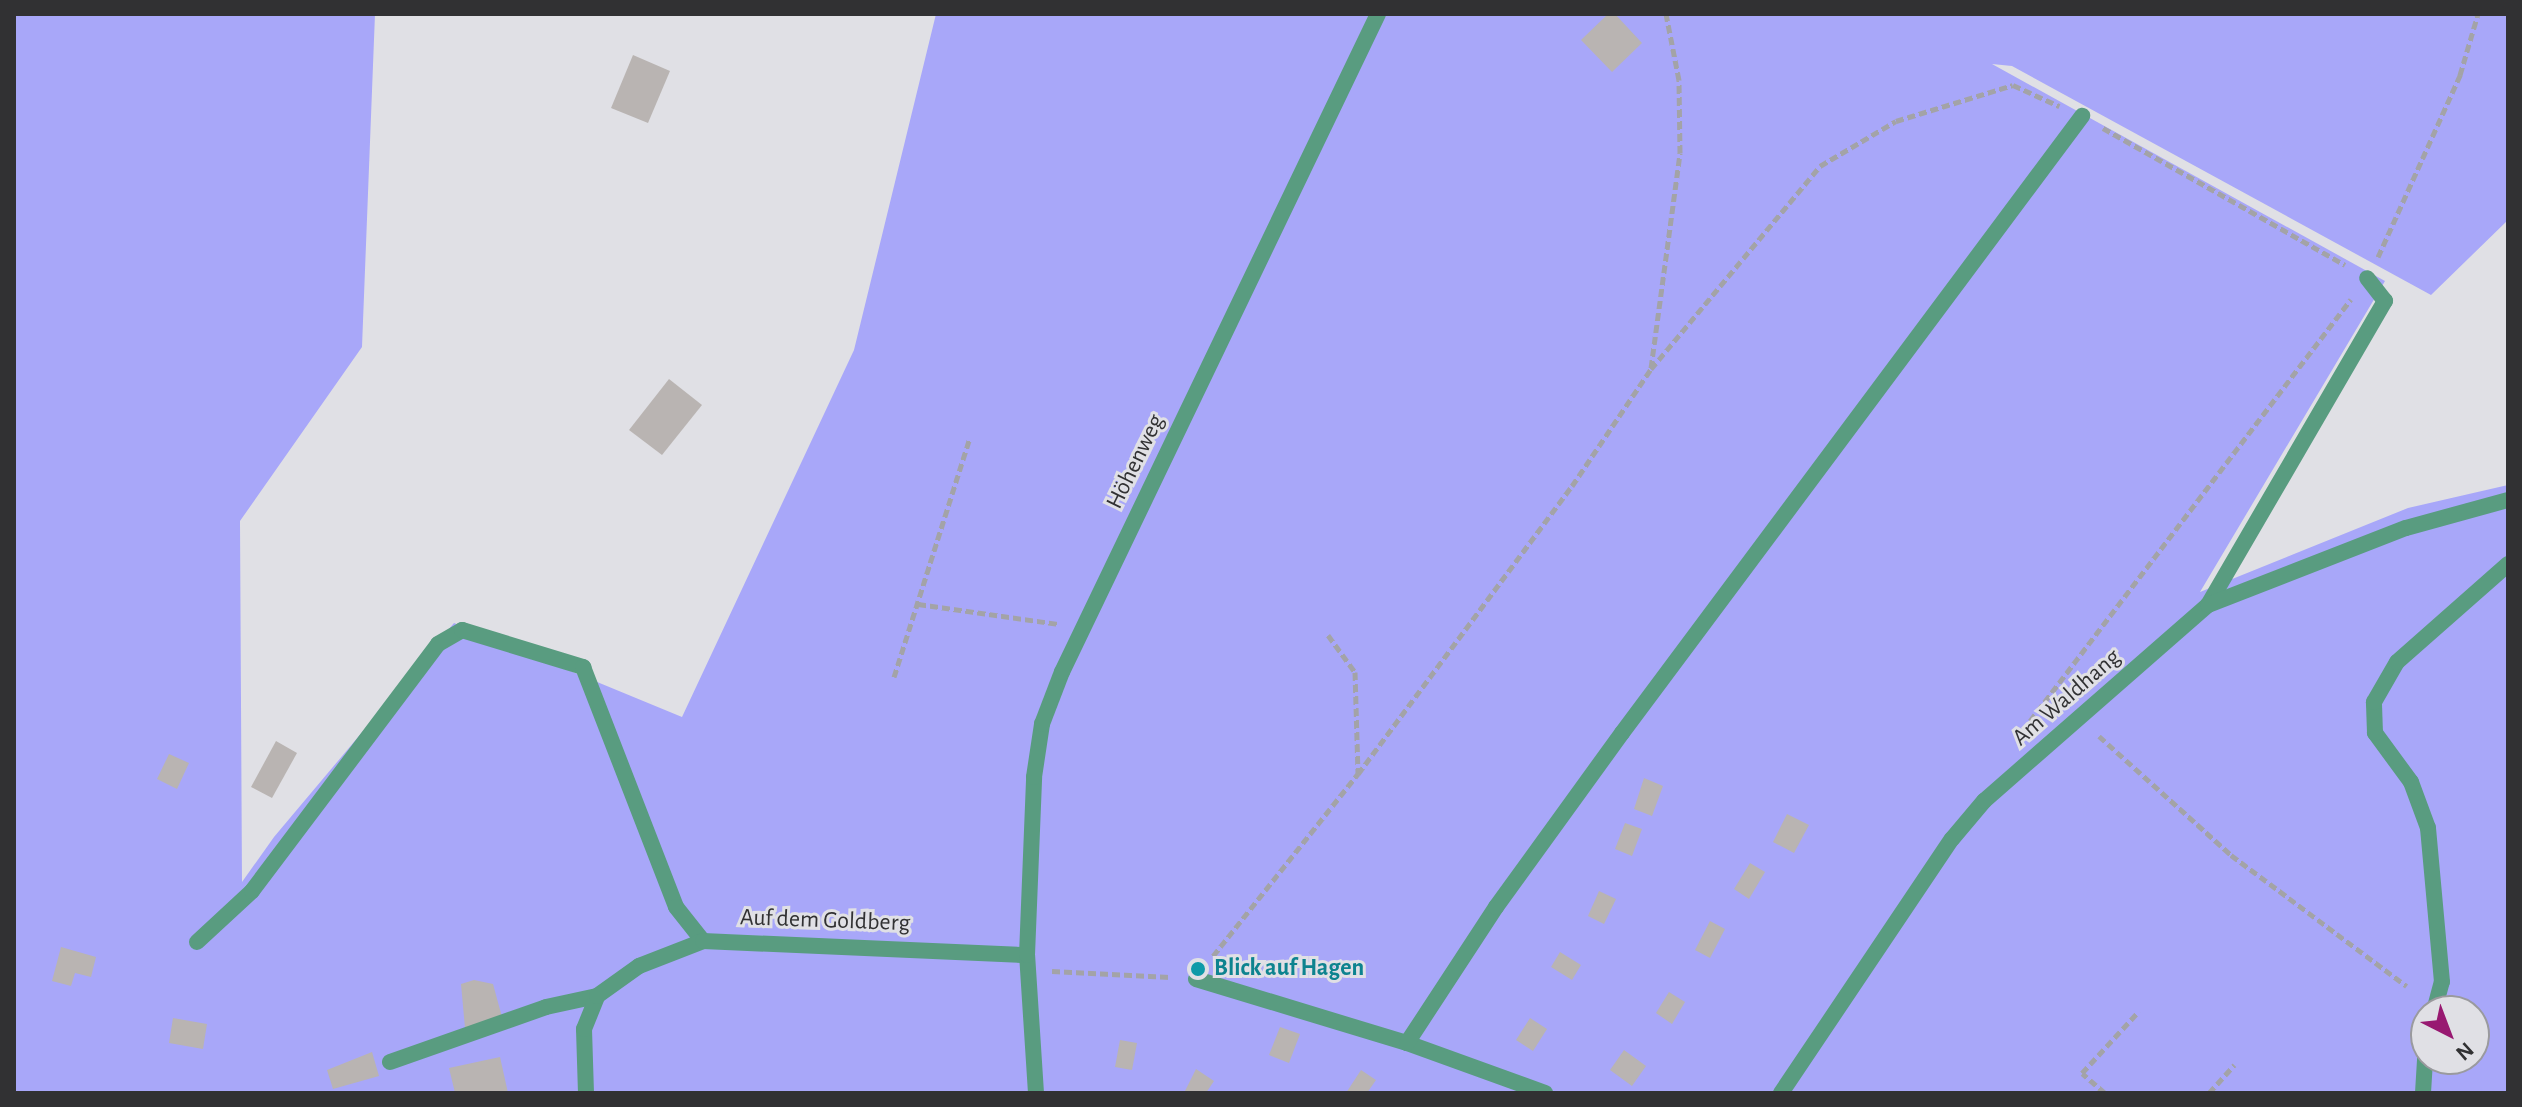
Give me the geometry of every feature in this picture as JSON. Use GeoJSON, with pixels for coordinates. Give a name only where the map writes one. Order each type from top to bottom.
{"type":"FeatureCollection","features":[{"type":"Feature","properties":{"kind":"lane","name":"Höhenweg"},"geometry":{"type":"LineString","coordinates":[[1027,963],[1034,777],[1042,724],[1083,627],[1378,14]]}},
{"type":"Feature","properties":{"kind":"lane"},"geometry":{"type":"LineString","coordinates":[[1407,1043],[1496,907],[1622,733],[2082,116]]}},
{"type":"Feature","properties":{"kind":"lane"},"geometry":{"type":"LineString","coordinates":[[2208,605],[2385,301],[2367,278]]}},
{"type":"Feature","properties":{"kind":"lane","name":"Am Waldhang"},"geometry":{"type":"LineString","coordinates":[[1781,1093],[1952,839],[1984,801],[2208,605],[2406,528],[2508,500]]}},
{"type":"Feature","properties":{"kind":"lane"},"geometry":{"type":"LineString","coordinates":[[2438,995],[2442,982],[2428,828],[2411,782],[2375,733],[2374,702],[2397,662],[2508,564]]}},
{"type":"Feature","properties":{"kind":"lane"},"geometry":{"type":"LineString","coordinates":[[197,942],[252,891],[438,644],[462,630],[583,667],[676,907],[703,941]]}},
{"type":"Feature","properties":{"kind":"lane","name":"Auf dem Goldberg"},"geometry":{"type":"LineString","coordinates":[[597,996],[639,966],[703,941],[1027,963]]}},
{"type":"Feature","properties":{"kind":"lane"},"geometry":{"type":"LineString","coordinates":[[1027,963],[1036,1093]]}},
{"type":"Feature","properties":{"kind":"lane"},"geometry":{"type":"LineString","coordinates":[[1196,979],[1407,1043],[1545,1093]]}},
{"type":"Feature","properties":{"kind":"lane"},"geometry":{"type":"LineString","coordinates":[[390,1062],[546,1007],[597,996]]}},
{"type":"Feature","properties":{"kind":"lane"},"geometry":{"type":"LineString","coordinates":[[586,1093],[584,1029],[597,996]]}},
{"type":"Feature","properties":{"kind":"path"},"geometry":{"type":"LineString","coordinates":[[1651,369],[1680,153],[1679,80],[1666,14]]}},
{"type":"Feature","properties":{"kind":"path"},"geometry":{"type":"LineString","coordinates":[[2021,735],[2367,278],[2460,75],[2478,14]]}},
{"type":"Feature","properties":{"kind":"path"},"geometry":{"type":"LineString","coordinates":[[1027,963],[1196,979],[1358,774],[1572,486],[1651,369],[1820,166],[1896,121],[2013,85],[2082,116],[2367,278]]}},
{"type":"Feature","properties":{"kind":"path"},"geometry":{"type":"LineString","coordinates":[[894,677],[970,438]]}},
{"type":"Feature","properties":{"kind":"path"},"geometry":{"type":"LineString","coordinates":[[918,604],[1083,627]]}},
{"type":"Feature","properties":{"kind":"path"},"geometry":{"type":"LineString","coordinates":[[1328,635],[1355,672],[1358,774]]}},
{"type":"Feature","properties":{"kind":"path"},"geometry":{"type":"LineString","coordinates":[[2081,718],[2231,855],[2407,986]]}},
{"type":"Feature","properties":{"kind":"path"},"geometry":{"type":"LineString","coordinates":[[2101,1092],[2082,1073],[2139,1011]]}},
{"type":"Feature","properties":{"kind":"path"},"geometry":{"type":"LineString","coordinates":[[2209,1093],[2234,1065]]}},
{"type":"Feature","properties":{"kind":"shaded area"},"geometry":{"type":"Polygon","coordinates":[[[14,14],[375,14],[362,347],[240,521],[242,882],[274,837],[454,623],[682,717],[854,350],[936,14],[2508,14],[2508,220],[2431,295],[2012,66],[1992,64],[2385,281],[2200,592],[2408,508],[2508,485],[2508,1093],[14,1093],[14,14]]]}},
{"type":"Feature","properties":{"kind":"building"},"geometry":{"type":"Polygon","coordinates":[[[1608,14],[1615,14],[1642,43],[1612,72],[1581,40],[1608,14]]]}},
{"type":"Feature","properties":{"kind":"building"},"geometry":{"type":"Polygon","coordinates":[[[633,55],[670,71],[648,123],[611,108],[633,55]]]}},
{"type":"Feature","properties":{"kind":"building"},"geometry":{"type":"Polygon","coordinates":[[[669,379],[702,405],[662,455],[629,430],[669,379]]]}},
{"type":"Feature","properties":{"kind":"building"},"geometry":{"type":"Polygon","coordinates":[[[276,741],[297,753],[272,798],[251,787],[276,741]]]}},
{"type":"Feature","properties":{"kind":"building"},"geometry":{"type":"Polygon","coordinates":[[[169,754],[189,763],[177,789],[157,779],[169,754]]]}},
{"type":"Feature","properties":{"kind":"building"},"geometry":{"type":"Polygon","coordinates":[[[1644,778],[1663,786],[1652,816],[1634,809],[1644,778]]]}},
{"type":"Feature","properties":{"kind":"building"},"geometry":{"type":"Polygon","coordinates":[[[1787,814],[1809,825],[1794,853],[1773,842],[1787,814]]]}},
{"type":"Feature","properties":{"kind":"building"},"geometry":{"type":"Polygon","coordinates":[[[1625,823],[1642,829],[1632,856],[1615,849],[1625,823]]]}},
{"type":"Feature","properties":{"kind":"building"},"geometry":{"type":"Polygon","coordinates":[[[1750,863],[1765,872],[1749,899],[1734,889],[1750,863]]]}},
{"type":"Feature","properties":{"kind":"building"},"geometry":{"type":"Polygon","coordinates":[[[1599,891],[1616,899],[1604,924],[1588,916],[1599,891]]]}},
{"type":"Feature","properties":{"kind":"building"},"geometry":{"type":"Polygon","coordinates":[[[1710,921],[1725,929],[1710,958],[1695,950],[1710,921]]]}},
{"type":"Feature","properties":{"kind":"building"},"geometry":{"type":"Polygon","coordinates":[[[61,947],[96,957],[91,977],[75,973],[71,986],[52,981],[61,947]]]}},
{"type":"Feature","properties":{"kind":"building"},"geometry":{"type":"Polygon","coordinates":[[[1560,952],[1581,965],[1572,980],[1551,967],[1560,952]]]}},
{"type":"Feature","properties":{"kind":"building"},"geometry":{"type":"Polygon","coordinates":[[[474,980],[493,984],[502,1017],[465,1028],[461,984],[474,980]]]}},
{"type":"Feature","properties":{"kind":"building"},"geometry":{"type":"Polygon","coordinates":[[[1669,992],[1685,1002],[1672,1024],[1656,1013],[1669,992]]]}},
{"type":"Feature","properties":{"kind":"building"},"geometry":{"type":"Polygon","coordinates":[[[173,1018],[207,1024],[203,1049],[169,1043],[173,1018]]]}},
{"type":"Feature","properties":{"kind":"building"},"geometry":{"type":"Polygon","coordinates":[[[1530,1018],[1547,1029],[1533,1051],[1516,1040],[1530,1018]]]}},
{"type":"Feature","properties":{"kind":"building"},"geometry":{"type":"Polygon","coordinates":[[[1280,1027],[1300,1034],[1289,1063],[1269,1055],[1280,1027]]]}},
{"type":"Feature","properties":{"kind":"building"},"geometry":{"type":"Polygon","coordinates":[[[1120,1040],[1137,1043],[1132,1070],[1115,1067],[1120,1040]]]}},
{"type":"Feature","properties":{"kind":"building"},"geometry":{"type":"Polygon","coordinates":[[[1624,1050],[1646,1066],[1632,1086],[1610,1070],[1624,1050]]]}},
{"type":"Feature","properties":{"kind":"building"},"geometry":{"type":"Polygon","coordinates":[[[372,1052],[379,1076],[333,1089],[327,1070],[372,1052]]]}},
{"type":"Feature","properties":{"kind":"building"},"geometry":{"type":"Polygon","coordinates":[[[500,1057],[508,1093],[455,1093],[449,1068],[500,1057]]]}},
{"type":"Feature","properties":{"kind":"building"},"geometry":{"type":"Polygon","coordinates":[[[1196,1069],[1214,1081],[1206,1093],[1184,1093],[1196,1069]]]}},
{"type":"Feature","properties":{"kind":"building"},"geometry":{"type":"Polygon","coordinates":[[[1361,1070],[1376,1080],[1367,1093],[1346,1093],[1361,1070]]]}},
{"type":"Feature","properties":{"kind":"place","name":"Blick auf Hagen"},"geometry":{"type":"Point","coordinates":[1198,969]}}]}
